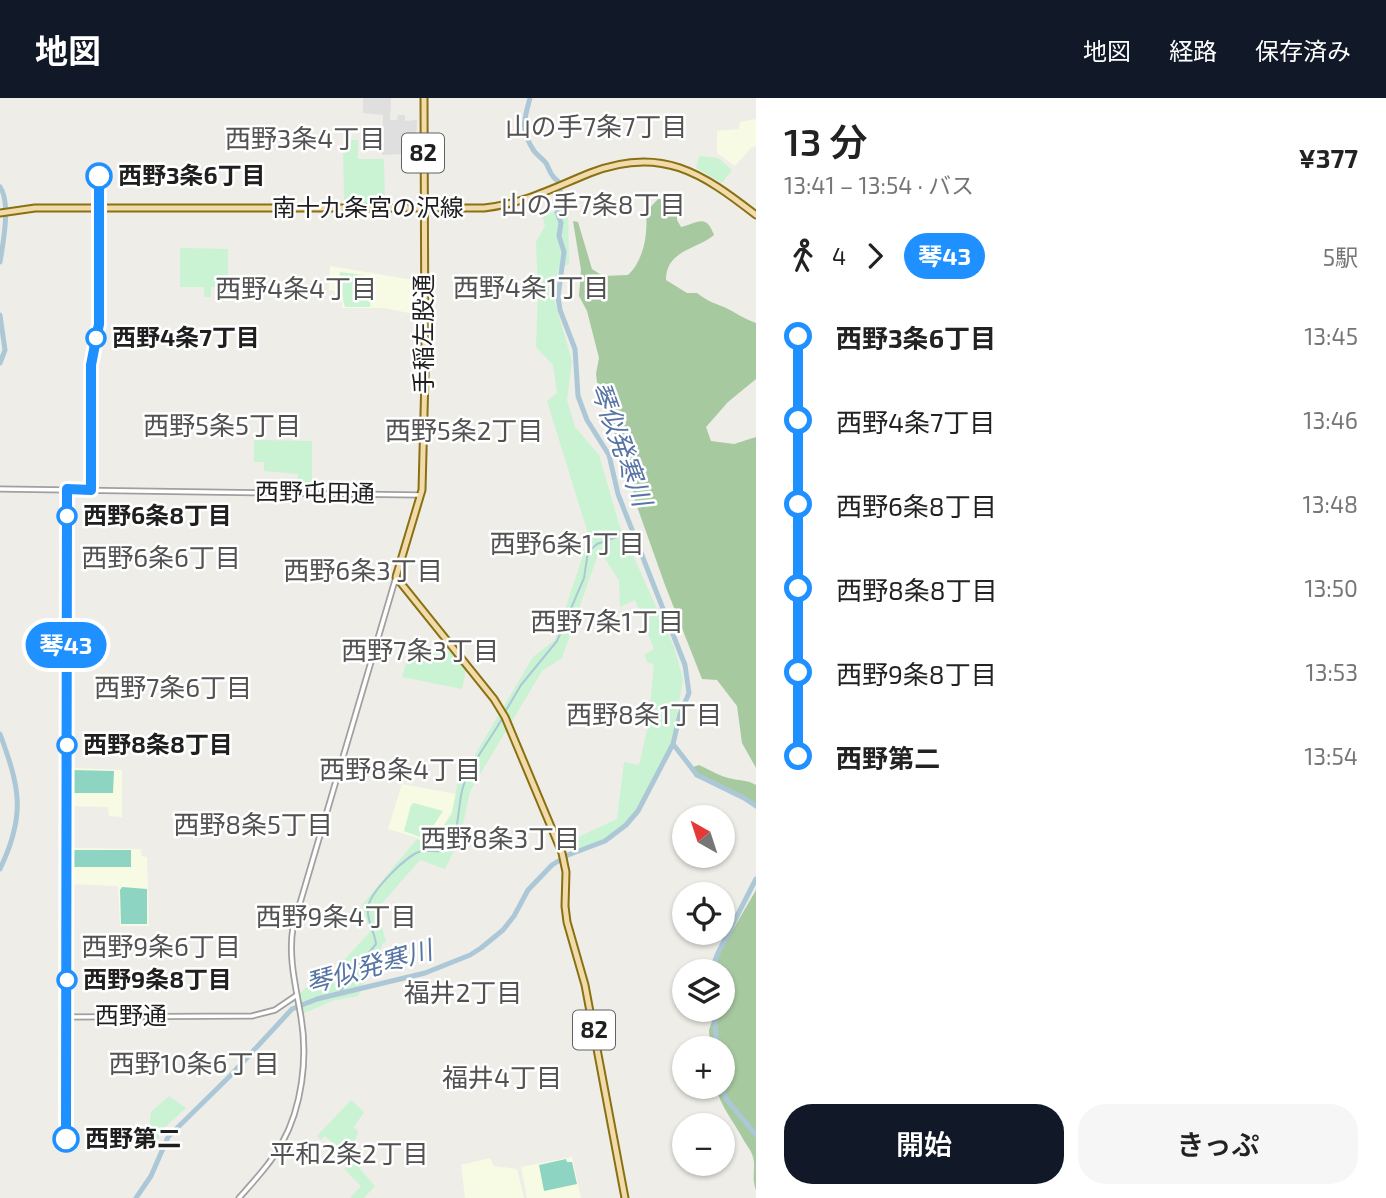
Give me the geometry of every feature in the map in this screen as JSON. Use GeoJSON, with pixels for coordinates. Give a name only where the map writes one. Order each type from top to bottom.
{"type":"FeatureCollection","features":[{"type":"Feature","properties":{"kind":"main road","name":"手稲左股通"},"geometry":{"type":"LineString","coordinates":[[396,577],[420,495],[425,376],[424,98]]}},
{"type":"Feature","properties":{"kind":"main road","name":"南十九条宮の沢線"},"geometry":{"type":"LineString","coordinates":[[3,212],[35,208],[484,208],[514,204],[537,197],[622,163],[661,163],[707,178],[756,215]]}},
{"type":"Feature","properties":{"kind":"main road","name":"82"},"geometry":{"type":"LineString","coordinates":[[396,577],[504,715],[562,853],[566,872],[566,917],[585,985],[625,1198]]}},
{"type":"Feature","properties":{"kind":"street"},"geometry":{"type":"LineString","coordinates":[[91,490],[91,365],[99,324],[98,209]]}},
{"type":"Feature","properties":{"kind":"street","name":"西野屯田通"},"geometry":{"type":"LineString","coordinates":[[0,489],[420,495]]}},
{"type":"Feature","properties":{"kind":"street","name":"西野通"},"geometry":{"type":"LineString","coordinates":[[67,489],[67,1017],[252,1016],[275,1010],[297,995]]}},
{"type":"Feature","properties":{"kind":"street"},"geometry":{"type":"LineString","coordinates":[[239,1198],[270,1160],[290,1126],[299,1092],[304,1055],[301,1016],[291,956],[295,918],[396,577]]}},
{"type":"Feature","properties":{"kind":"shaded area"},"geometry":{"type":"Polygon","coordinates":[[[363,98],[391,98],[390,120],[397,120],[398,115],[405,115],[405,121],[417,120],[416,147],[405,146],[405,154],[382,155],[383,115],[363,113],[363,98]]]}},
{"type":"Feature","properties":{"kind":"shaded area"},"geometry":{"type":"Polygon","coordinates":[[[756,119],[756,146],[735,166],[717,153],[717,131],[739,129],[740,122],[756,119]]]}},
{"type":"Feature","properties":{"kind":"shaded area"},"geometry":{"type":"Polygon","coordinates":[[[330,266],[419,281],[419,315],[384,308],[342,308],[340,292],[329,290],[330,266]]]}},
{"type":"Feature","properties":{"kind":"shaded area"},"geometry":{"type":"Polygon","coordinates":[[[72,768],[122,770],[122,817],[109,816],[108,807],[69,806],[72,768]]]}},
{"type":"Feature","properties":{"kind":"shaded area"},"geometry":{"type":"Polygon","coordinates":[[[402,784],[456,794],[451,813],[431,845],[388,829],[402,784]]]}},
{"type":"Feature","properties":{"kind":"shaded area"},"geometry":{"type":"Polygon","coordinates":[[[69,848],[141,849],[142,856],[147,857],[149,926],[120,926],[118,886],[69,884],[69,848]]]}},
{"type":"Feature","properties":{"kind":"shaded area"},"geometry":{"type":"Polygon","coordinates":[[[572,1157],[581,1198],[527,1198],[521,1167],[572,1157]]]}},
{"type":"Feature","properties":{"kind":"shaded area"},"geometry":{"type":"Polygon","coordinates":[[[490,1158],[494,1166],[517,1169],[524,1198],[465,1198],[461,1165],[490,1158]]]}},
{"type":"Feature","properties":{"kind":"green space"},"geometry":{"type":"Polygon","coordinates":[[[343,140],[358,140],[358,159],[384,159],[385,205],[344,205],[343,140]]]}},
{"type":"Feature","properties":{"kind":"green space"},"geometry":{"type":"Polygon","coordinates":[[[699,156],[718,158],[732,170],[722,183],[696,168],[699,156]]]}},
{"type":"Feature","properties":{"kind":"green space"},"geometry":{"type":"Polygon","coordinates":[[[658,199],[668,200],[677,207],[677,220],[681,227],[701,221],[708,224],[714,235],[676,257],[667,270],[666,280],[687,293],[697,293],[756,323],[756,379],[728,402],[706,427],[711,441],[734,444],[756,437],[756,768],[742,743],[737,706],[717,680],[702,679],[665,585],[634,498],[630,469],[599,397],[596,374],[599,358],[587,311],[579,296],[581,270],[573,221],[578,222],[592,269],[603,276],[628,275],[638,262],[644,246],[646,212],[658,199]]]}},
{"type":"Feature","properties":{"kind":"green space"},"geometry":{"type":"Polygon","coordinates":[[[568,208],[569,264],[558,269],[555,303],[572,361],[567,400],[575,427],[599,455],[619,524],[674,647],[683,679],[672,743],[638,810],[616,834],[594,844],[565,851],[561,845],[617,819],[624,762],[639,765],[648,726],[654,664],[648,663],[644,655],[654,649],[635,600],[620,607],[619,580],[598,548],[562,658],[542,671],[470,791],[460,839],[445,869],[420,860],[377,909],[386,942],[383,943],[358,996],[335,1000],[304,1013],[299,994],[308,986],[338,977],[345,964],[343,961],[370,932],[362,905],[417,839],[431,845],[452,814],[459,775],[464,773],[533,657],[555,640],[586,546],[584,540],[590,540],[547,401],[557,393],[553,365],[536,347],[536,242],[545,226],[542,215],[568,208]]]}},
{"type":"Feature","properties":{"kind":"green space"},"geometry":{"type":"Polygon","coordinates":[[[180,248],[228,249],[228,287],[211,287],[211,297],[204,297],[204,287],[180,287],[180,248]]]}},
{"type":"Feature","properties":{"kind":"green space"},"geometry":{"type":"Polygon","coordinates":[[[340,272],[371,276],[374,280],[370,307],[345,307],[339,286],[340,272]]]}},
{"type":"Feature","properties":{"kind":"green space"},"geometry":{"type":"Polygon","coordinates":[[[254,440],[312,441],[312,488],[297,488],[298,474],[264,471],[264,462],[254,462],[254,440]]]}},
{"type":"Feature","properties":{"kind":"green space"},"geometry":{"type":"Polygon","coordinates":[[[411,648],[452,652],[466,670],[462,689],[402,677],[411,648]]]}},
{"type":"Feature","properties":{"kind":"green space"},"geometry":{"type":"Polygon","coordinates":[[[699,765],[724,777],[756,785],[756,805],[727,788],[695,777],[690,768],[699,765]]]}},
{"type":"Feature","properties":{"kind":"green space"},"geometry":{"type":"Polygon","coordinates":[[[72,770],[114,771],[113,793],[71,793],[72,770]]]}},
{"type":"Feature","properties":{"kind":"green space"},"geometry":{"type":"Polygon","coordinates":[[[414,803],[443,811],[425,839],[404,831],[411,805],[414,803]]]}},
{"type":"Feature","properties":{"kind":"green space"},"geometry":{"type":"Polygon","coordinates":[[[72,850],[131,850],[131,867],[72,867],[72,850]]]}},
{"type":"Feature","properties":{"kind":"green space"},"geometry":{"type":"Polygon","coordinates":[[[122,887],[147,889],[147,924],[121,924],[122,887]]]}},
{"type":"Feature","properties":{"kind":"green space"},"geometry":{"type":"Polygon","coordinates":[[[756,890],[756,1190],[752,1154],[735,1126],[735,1113],[727,1113],[720,1099],[735,1099],[735,1036],[709,1036],[712,1022],[735,1022],[735,959],[717,959],[724,945],[735,945],[735,926],[756,890]]]}},
{"type":"Feature","properties":{"kind":"green space"},"geometry":{"type":"Polygon","coordinates":[[[169,1096],[186,1108],[163,1129],[155,1144],[148,1141],[151,1112],[169,1096]]]}},
{"type":"Feature","properties":{"kind":"green space"},"geometry":{"type":"Polygon","coordinates":[[[351,1100],[364,1112],[354,1127],[358,1131],[352,1151],[363,1163],[360,1169],[375,1186],[364,1198],[350,1198],[361,1186],[344,1169],[353,1161],[325,1136],[321,1140],[317,1136],[351,1100]]]}},
{"type":"Feature","properties":{"kind":"green space"},"geometry":{"type":"Polygon","coordinates":[[[566,1159],[567,1162],[572,1162],[577,1184],[544,1191],[539,1165],[566,1159]]]}},
{"type":"Feature","properties":{"kind":"waterway","name":"琴似発寒川"},"geometry":{"type":"LineString","coordinates":[[136,1198],[151,1176],[168,1137],[231,1075],[292,1009],[317,999],[425,973],[481,948],[503,930],[528,890],[552,865],[568,855],[605,841],[626,825],[638,811],[673,744],[680,714],[689,693],[685,665],[618,494],[609,455],[587,420],[578,396],[575,349],[560,310],[558,297],[564,252],[559,236],[561,223],[557,212],[561,194],[558,181],[534,151],[525,131],[530,98]]}},
{"type":"Feature","properties":{"kind":"waterway"},"geometry":{"type":"LineString","coordinates":[[0,187],[6,213],[0,262]]}},
{"type":"Feature","properties":{"kind":"waterway"},"geometry":{"type":"LineString","coordinates":[[0,315],[5,350],[0,363]]}},
{"type":"Feature","properties":{"kind":"waterway"},"geometry":{"type":"LineString","coordinates":[[505,712],[521,685],[557,641],[584,578],[588,552],[597,544],[633,531]]}},
{"type":"Feature","properties":{"kind":"waterway"},"geometry":{"type":"LineString","coordinates":[[339,994],[376,944],[369,922],[370,901],[399,866],[416,853],[441,851],[451,845],[456,833],[466,778],[503,717]]}},
{"type":"Feature","properties":{"kind":"waterway"},"geometry":{"type":"LineString","coordinates":[[0,734],[12,770],[17,802],[14,833],[0,869]]}},
{"type":"Feature","properties":{"kind":"waterway"},"geometry":{"type":"LineString","coordinates":[[673,744],[697,775],[756,806]]}},
{"type":"Feature","properties":{"kind":"waterway"},"geometry":{"type":"LineString","coordinates":[[716,959],[756,879]]}},
{"type":"Feature","properties":{"kind":"waterway"},"geometry":{"type":"LineString","coordinates":[[715,1022],[716,1036]]}},
{"type":"Feature","properties":{"kind":"waterway"},"geometry":{"type":"LineString","coordinates":[[727,1099],[756,1135]]}},
{"type":"Feature","properties":{"kind":"bus line","name":"琴43"},"geometry":{"type":"LineString","coordinates":[[66,1139],[67,489],[91,490],[91,365],[99,324],[99,176]]}},
{"type":"Feature","properties":{"kind":"place","name":"西野3条6丁目"},"geometry":{"type":"Point","coordinates":[99,176]}},
{"type":"Feature","properties":{"kind":"place","name":"西野4条7丁目"},"geometry":{"type":"Point","coordinates":[96,338]}},
{"type":"Feature","properties":{"kind":"place","name":"西野6条8丁目"},"geometry":{"type":"Point","coordinates":[67,516]}},
{"type":"Feature","properties":{"kind":"place","name":"西野8条8丁目"},"geometry":{"type":"Point","coordinates":[67,745]}},
{"type":"Feature","properties":{"kind":"place","name":"西野9条8丁目"},"geometry":{"type":"Point","coordinates":[67,980]}},
{"type":"Feature","properties":{"kind":"place","name":"西野第二"},"geometry":{"type":"Point","coordinates":[66,1139]}},
{"type":"Feature","properties":{"kind":"district","name":"山の手7条7丁目"},"geometry":{"type":"Point","coordinates":[596,127]}},
{"type":"Feature","properties":{"kind":"district","name":"西野3条4丁目"},"geometry":{"type":"Point","coordinates":[305,139]}},
{"type":"Feature","properties":{"kind":"district","name":"山の手7条8丁目"},"geometry":{"type":"Point","coordinates":[593,205]}},
{"type":"Feature","properties":{"kind":"district","name":"西野4条1丁目"},"geometry":{"type":"Point","coordinates":[531,288]}},
{"type":"Feature","properties":{"kind":"district","name":"西野4条4丁目"},"geometry":{"type":"Point","coordinates":[296,289]}},
{"type":"Feature","properties":{"kind":"district","name":"西野5条5丁目"},"geometry":{"type":"Point","coordinates":[222,426]}},
{"type":"Feature","properties":{"kind":"district","name":"西野5条2丁目"},"geometry":{"type":"Point","coordinates":[464,431]}},
{"type":"Feature","properties":{"kind":"district","name":"西野6条1丁目"},"geometry":{"type":"Point","coordinates":[567,544]}},
{"type":"Feature","properties":{"kind":"district","name":"西野6条6丁目"},"geometry":{"type":"Point","coordinates":[161,558]}},
{"type":"Feature","properties":{"kind":"district","name":"西野6条3丁目"},"geometry":{"type":"Point","coordinates":[363,571]}},
{"type":"Feature","properties":{"kind":"district","name":"西野7条1丁目"},"geometry":{"type":"Point","coordinates":[607,622]}},
{"type":"Feature","properties":{"kind":"district","name":"西野7条3丁目"},"geometry":{"type":"Point","coordinates":[420,651]}},
{"type":"Feature","properties":{"kind":"district","name":"西野7条6丁目"},"geometry":{"type":"Point","coordinates":[173,688]}},
{"type":"Feature","properties":{"kind":"district","name":"西野8条1丁目"},"geometry":{"type":"Point","coordinates":[644,715]}},
{"type":"Feature","properties":{"kind":"district","name":"西野8条4丁目"},"geometry":{"type":"Point","coordinates":[400,770]}},
{"type":"Feature","properties":{"kind":"district","name":"西野8条5丁目"},"geometry":{"type":"Point","coordinates":[253,825]}},
{"type":"Feature","properties":{"kind":"district","name":"西野8条3丁目"},"geometry":{"type":"Point","coordinates":[500,839]}},
{"type":"Feature","properties":{"kind":"district","name":"西野9条4丁目"},"geometry":{"type":"Point","coordinates":[336,917]}},
{"type":"Feature","properties":{"kind":"district","name":"西野9条6丁目"},"geometry":{"type":"Point","coordinates":[161,947]}},
{"type":"Feature","properties":{"kind":"district","name":"福井2丁目"},"geometry":{"type":"Point","coordinates":[463,993]}},
{"type":"Feature","properties":{"kind":"district","name":"西野10条6丁目"},"geometry":{"type":"Point","coordinates":[194,1064]}},
{"type":"Feature","properties":{"kind":"district","name":"福井4丁目"},"geometry":{"type":"Point","coordinates":[502,1078]}},
{"type":"Feature","properties":{"kind":"district","name":"平和2条2丁目"},"geometry":{"type":"Point","coordinates":[349,1154]}}]}
